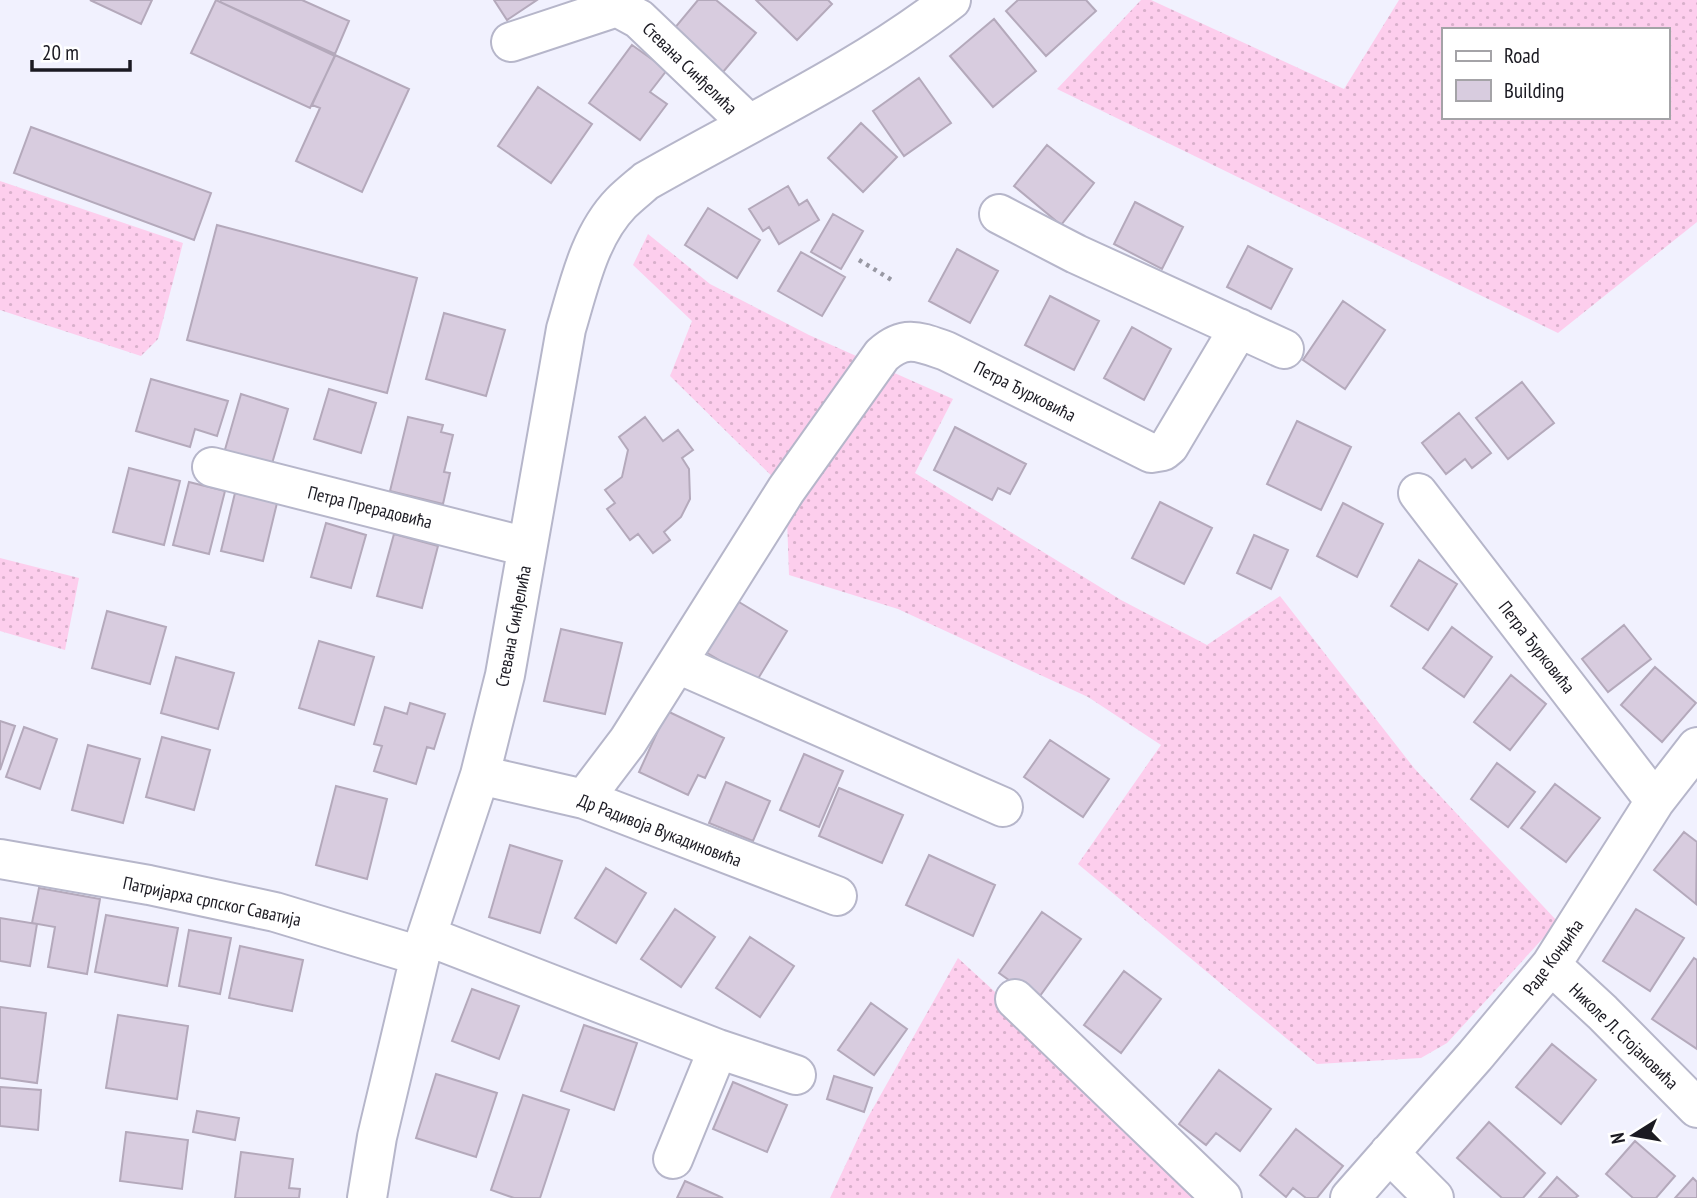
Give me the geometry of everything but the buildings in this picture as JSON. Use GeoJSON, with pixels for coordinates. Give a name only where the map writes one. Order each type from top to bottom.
{"type":"FeatureCollection","features":[{"type":"Feature","properties":{"kind":"street","name":"Стевана Синђелића"},"geometry":{"type":"LineString","coordinates":[[367,1198],[377,1137],[424,946],[480,775],[505,675],[566,329],[594,244],[605,222],[621,203],[646,181],[872,54],[951,0]]}},
{"type":"Feature","properties":{"kind":"street","name":"Стевана Синђелића"},"geometry":{"type":"LineString","coordinates":[[511,42],[617,7],[639,19],[749,124]]}},
{"type":"Feature","properties":{"kind":"street"},"geometry":{"type":"LineString","coordinates":[[999,214],[1076,254],[1284,349]]}},
{"type":"Feature","properties":{"kind":"street","name":"Петра Ђурковића"},"geometry":{"type":"LineString","coordinates":[[678,664],[786,490],[882,355],[891,347],[886,334],[946,351],[1151,453],[1163,451],[1169,446],[1239,328]]}},
{"type":"Feature","properties":{"kind":"street","name":"Петра Прерадовића"},"geometry":{"type":"LineString","coordinates":[[212,467],[527,547]]}},
{"type":"Feature","properties":{"kind":"street","name":"Петра Ђурковића"},"geometry":{"type":"LineString","coordinates":[[1418,493],[1655,801]]}},
{"type":"Feature","properties":{"kind":"street"},"geometry":{"type":"LineString","coordinates":[[583,799],[628,741],[678,664],[1003,807]]}},
{"type":"Feature","properties":{"kind":"street","name":"Раде Кондића"},"geometry":{"type":"LineString","coordinates":[[1350,1198],[1475,1056],[1550,965],[1655,801],[1694,755]]}},
{"type":"Feature","properties":{"kind":"street","name":"Др Радивоја Вукадиновића"},"geometry":{"type":"LineString","coordinates":[[480,775],[583,799],[836,897]]}},
{"type":"Feature","properties":{"kind":"street","name":"Патријарха српског Саватија"},"geometry":{"type":"LineString","coordinates":[[0,859],[149,885],[424,946],[796,1075]]}},
{"type":"Feature","properties":{"kind":"street","name":"Николе Л. Стојановића"},"geometry":{"type":"LineString","coordinates":[[1550,965],[1602,1012],[1697,1108]]}},
{"type":"Feature","properties":{"kind":"street"},"geometry":{"type":"LineString","coordinates":[[1015,999],[1222,1198]]}},
{"type":"Feature","properties":{"kind":"street"},"geometry":{"type":"LineString","coordinates":[[673,1159],[718,1049]]}},
{"type":"Feature","properties":{"kind":"street"},"geometry":{"type":"LineString","coordinates":[[1389,1153],[1434,1198]]}},
{"type":"Feature","properties":{"kind":"path"},"geometry":{"type":"LineString","coordinates":[[859,260],[895,282]]}},
{"type":"Feature","properties":{"kind":"shaded area"},"geometry":{"type":"Polygon","coordinates":[[[1141,0],[1151,0],[1344,89],[1399,0],[1697,0],[1697,222],[1558,333],[1057,89],[1141,0]]]}},
{"type":"Feature","properties":{"kind":"shaded area"},"geometry":{"type":"Polygon","coordinates":[[[0,181],[183,243],[158,339],[141,356],[0,310],[0,181]]]}},
{"type":"Feature","properties":{"kind":"shaded area"},"geometry":{"type":"Polygon","coordinates":[[[648,234],[710,284],[809,335],[953,399],[915,473],[1121,600],[1207,645],[1280,596],[1414,768],[1558,922],[1447,1043],[1421,1058],[1317,1064],[1078,864],[1161,745],[1088,697],[898,609],[789,575],[786,490],[670,376],[692,321],[633,265],[648,234]]]}},
{"type":"Feature","properties":{"kind":"shaded area"},"geometry":{"type":"Polygon","coordinates":[[[0,558],[79,578],[65,650],[0,631],[0,558]]]}},
{"type":"Feature","properties":{"kind":"shaded area"},"geometry":{"type":"Polygon","coordinates":[[[958,958],[1220,1198],[830,1198],[867,1119],[958,958]]]}}]}
